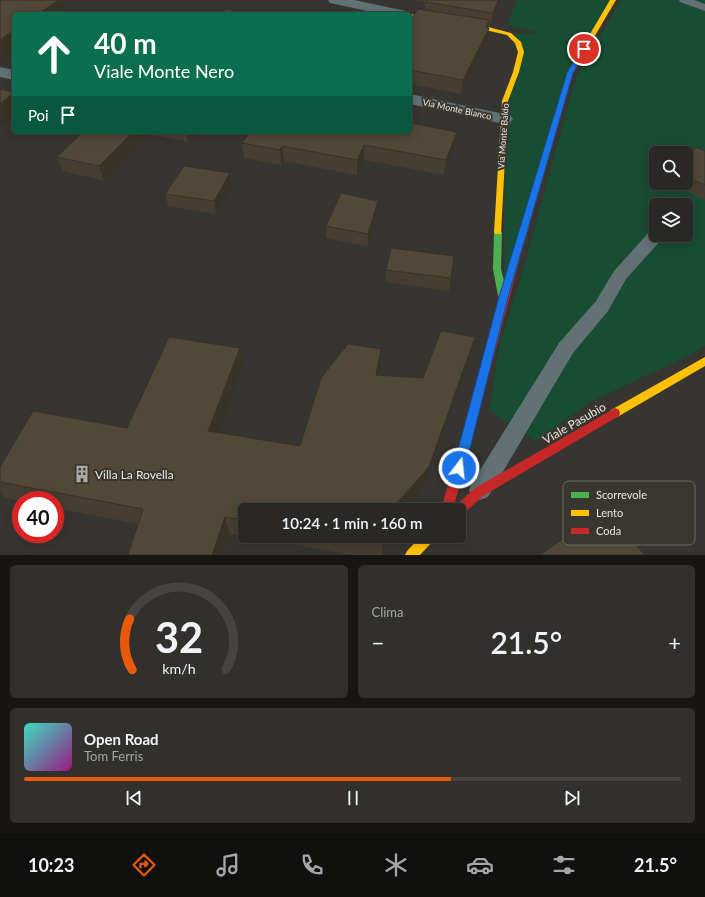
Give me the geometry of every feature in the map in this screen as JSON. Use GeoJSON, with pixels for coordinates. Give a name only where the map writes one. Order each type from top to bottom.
{"type":"FeatureCollection","features":[{"type":"Feature","properties":{"kind":"street"},"geometry":{"type":"LineString","coordinates":[[335,0],[392,12]]}},
{"type":"Feature","properties":{"kind":"street"},"geometry":{"type":"LineString","coordinates":[[449,503],[479,398],[504,297],[570,73],[613,0]]}},
{"type":"Feature","properties":{"kind":"street","name":"Via Monte Baldo"},"geometry":{"type":"LineString","coordinates":[[412,16],[480,27],[509,34],[518,42],[521,52],[516,72],[505,101],[504,119],[496,269],[504,297]]}},
{"type":"Feature","properties":{"kind":"street"},"geometry":{"type":"LineString","coordinates":[[0,72],[12,75]]}},
{"type":"Feature","properties":{"kind":"street","name":"Via Monte Bianco"},"geometry":{"type":"LineString","coordinates":[[412,100],[504,119]]}},
{"type":"Feature","properties":{"kind":"street","name":"Viale Pasubio"},"geometry":{"type":"LineString","coordinates":[[466,503],[479,492],[705,361]]}},
{"type":"Feature","properties":{"kind":"street"},"geometry":{"type":"LineString","coordinates":[[411,555],[423,543]]}},
{"type":"Feature","properties":{"kind":"lane"},"geometry":{"type":"LineString","coordinates":[[684,0],[705,8]]}},
{"type":"Feature","properties":{"kind":"lane"},"geometry":{"type":"LineString","coordinates":[[479,492],[566,348],[602,306],[620,274],[650,242]]}},
{"type":"Feature","properties":{"kind":"green space"},"geometry":{"type":"Polygon","coordinates":[[[517,0],[613,0],[570,73],[504,297],[505,101],[521,52],[509,34],[540,33],[507,25],[517,0]]]}},
{"type":"Feature","properties":{"kind":"green space"},"geometry":{"type":"Polygon","coordinates":[[[621,0],[705,0],[705,346],[686,357],[590,402],[536,441],[489,411],[499,347],[520,281],[576,77],[621,0]]]}},
{"type":"Feature","properties":{"kind":"building"},"geometry":{"type":"Polygon","coordinates":[[[0,0],[59,0],[41,12],[12,12],[12,31],[0,40],[0,0]]]}},
{"type":"Feature","properties":{"kind":"building"},"geometry":{"type":"Polygon","coordinates":[[[427,0],[498,0],[493,13],[426,2],[427,0]]]}},
{"type":"Feature","properties":{"kind":"building"},"geometry":{"type":"Polygon","coordinates":[[[227,9],[243,12],[222,12],[227,9]]]}},
{"type":"Feature","properties":{"kind":"building"},"geometry":{"type":"Polygon","coordinates":[[[418,9],[489,20],[486,27],[489,28],[463,80],[412,70],[412,17],[418,9]]]}},
{"type":"Feature","properties":{"kind":"building"},"geometry":{"type":"Polygon","coordinates":[[[0,89],[12,92],[12,95],[0,104],[0,89]]]}},
{"type":"Feature","properties":{"kind":"building"},"geometry":{"type":"Polygon","coordinates":[[[412,123],[457,132],[446,160],[364,145],[357,160],[282,146],[280,150],[242,143],[249,134],[412,134],[412,123]]]}},
{"type":"Feature","properties":{"kind":"building"},"geometry":{"type":"Polygon","coordinates":[[[81,134],[131,134],[99,166],[57,157],[81,134]]]}},
{"type":"Feature","properties":{"kind":"building"},"geometry":{"type":"Polygon","coordinates":[[[696,147],[705,151],[705,185],[693,180],[693,150],[696,147]]]}},
{"type":"Feature","properties":{"kind":"building"},"geometry":{"type":"Polygon","coordinates":[[[184,166],[230,173],[214,201],[165,194],[184,166]]]}},
{"type":"Feature","properties":{"kind":"building"},"geometry":{"type":"Polygon","coordinates":[[[341,193],[378,201],[368,234],[326,226],[341,193]]]}},
{"type":"Feature","properties":{"kind":"building"},"geometry":{"type":"Polygon","coordinates":[[[391,248],[454,256],[451,278],[386,270],[391,248]]]}},
{"type":"Feature","properties":{"kind":"building"},"geometry":{"type":"Polygon","coordinates":[[[441,331],[475,337],[429,467],[397,503],[238,503],[238,519],[225,517],[212,555],[128,555],[143,509],[64,494],[64,491],[48,491],[0,482],[0,467],[33,411],[127,428],[169,337],[240,348],[208,431],[300,446],[321,378],[348,344],[381,349],[376,375],[423,378],[441,331]]]}},
{"type":"Feature","properties":{"kind":"building"},"geometry":{"type":"Polygon","coordinates":[[[563,539],[563,545],[636,545],[645,555],[540,555],[563,539]]]}},
{"type":"Feature","properties":{"kind":"traffic: fast"},"geometry":{"type":"LineString","coordinates":[[498,232],[497,269],[503,296]]}},
{"type":"Feature","properties":{"kind":"traffic: slow"},"geometry":{"type":"LineString","coordinates":[[520,243],[570,73],[613,0]]}},
{"type":"Feature","properties":{"kind":"traffic: slow"},"geometry":{"type":"LineString","coordinates":[[412,16],[481,27],[509,34],[518,42],[521,52],[516,72],[505,101],[498,232]]}},
{"type":"Feature","properties":{"kind":"traffic: slow"},"geometry":{"type":"LineString","coordinates":[[615,413],[705,361]]}},
{"type":"Feature","properties":{"kind":"traffic: slow"},"geometry":{"type":"LineString","coordinates":[[411,555],[423,543]]}},
{"type":"Feature","properties":{"kind":"traffic: jam"},"geometry":{"type":"LineString","coordinates":[[449,503],[520,243]]}},
{"type":"Feature","properties":{"kind":"traffic: jam"},"geometry":{"type":"LineString","coordinates":[[466,504],[479,492],[615,413]]}},
{"type":"Feature","properties":{"kind":"place","name":"Villa La Rovella"},"geometry":{"type":"Point","coordinates":[82,474]}},
{"type":"Feature","properties":{"kind":"route"},"geometry":{"type":"LineString","coordinates":[[459,468],[479,398],[504,297],[570,73],[584,49]]}}]}
